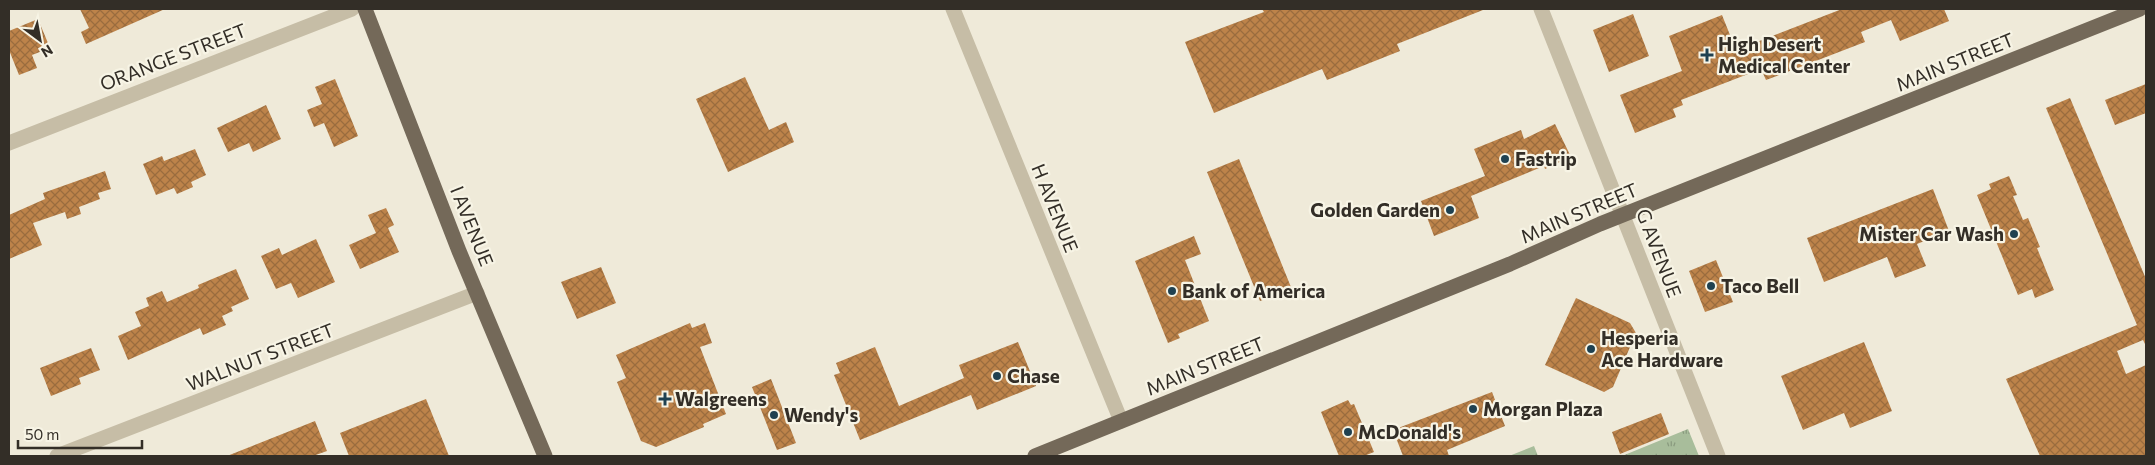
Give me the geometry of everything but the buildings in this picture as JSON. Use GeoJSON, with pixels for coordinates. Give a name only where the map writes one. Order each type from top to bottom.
{"type":"FeatureCollection","features":[{"type":"Feature","properties":{"kind":"main road","name":"I AVENUE"},"geometry":{"type":"LineString","coordinates":[[364,9],[477,293],[545,456]]}},
{"type":"Feature","properties":{"kind":"main road","name":"MAIN STREET"},"geometry":{"type":"LineString","coordinates":[[1035,456],[1510,264],[1623,215],[2140,9]]}},
{"type":"Feature","properties":{"kind":"street","name":"ORANGE STREET"},"geometry":{"type":"LineString","coordinates":[[9,143],[352,9]]}},
{"type":"Feature","properties":{"kind":"street","name":"H AVENUE"},"geometry":{"type":"LineString","coordinates":[[953,9],[1121,421]]}},
{"type":"Feature","properties":{"kind":"street","name":"G AVENUE"},"geometry":{"type":"LineString","coordinates":[[1541,9],[1718,456]]}},
{"type":"Feature","properties":{"kind":"street","name":"WALNUT STREET"},"geometry":{"type":"LineString","coordinates":[[57,456],[331,352],[477,293]]}},
{"type":"Feature","properties":{"kind":"green space"},"geometry":{"type":"Polygon","coordinates":[[[1688,429],[1699,456],[1622,456],[1688,429]]]}},
{"type":"Feature","properties":{"kind":"green space"},"geometry":{"type":"Polygon","coordinates":[[[1534,446],[1538,456],[1509,456],[1534,446]]]}},
{"type":"Feature","properties":{"kind":"place","name":"High Desert Medical Center"},"geometry":{"type":"Point","coordinates":[1707,55]}},
{"type":"Feature","properties":{"kind":"place","name":"Fastrip"},"geometry":{"type":"Point","coordinates":[1505,159]}},
{"type":"Feature","properties":{"kind":"place","name":"Golden Garden"},"geometry":{"type":"Point","coordinates":[1450,210]}},
{"type":"Feature","properties":{"kind":"place","name":"Mister Car Wash"},"geometry":{"type":"Point","coordinates":[2014,234]}},
{"type":"Feature","properties":{"kind":"place","name":"Taco Bell"},"geometry":{"type":"Point","coordinates":[1711,286]}},
{"type":"Feature","properties":{"kind":"place","name":"Bank of America"},"geometry":{"type":"Point","coordinates":[1172,291]}},
{"type":"Feature","properties":{"kind":"place","name":"Hesperia Ace Hardware"},"geometry":{"type":"Point","coordinates":[1591,349]}},
{"type":"Feature","properties":{"kind":"place","name":"Chase"},"geometry":{"type":"Point","coordinates":[997,376]}},
{"type":"Feature","properties":{"kind":"place","name":"Walgreens"},"geometry":{"type":"Point","coordinates":[665,399]}},
{"type":"Feature","properties":{"kind":"place","name":"Morgan Plaza"},"geometry":{"type":"Point","coordinates":[1473,409]}},
{"type":"Feature","properties":{"kind":"place","name":"Wendy's"},"geometry":{"type":"Point","coordinates":[774,415]}},
{"type":"Feature","properties":{"kind":"place","name":"McDonald's"},"geometry":{"type":"Point","coordinates":[1348,432]}}]}
